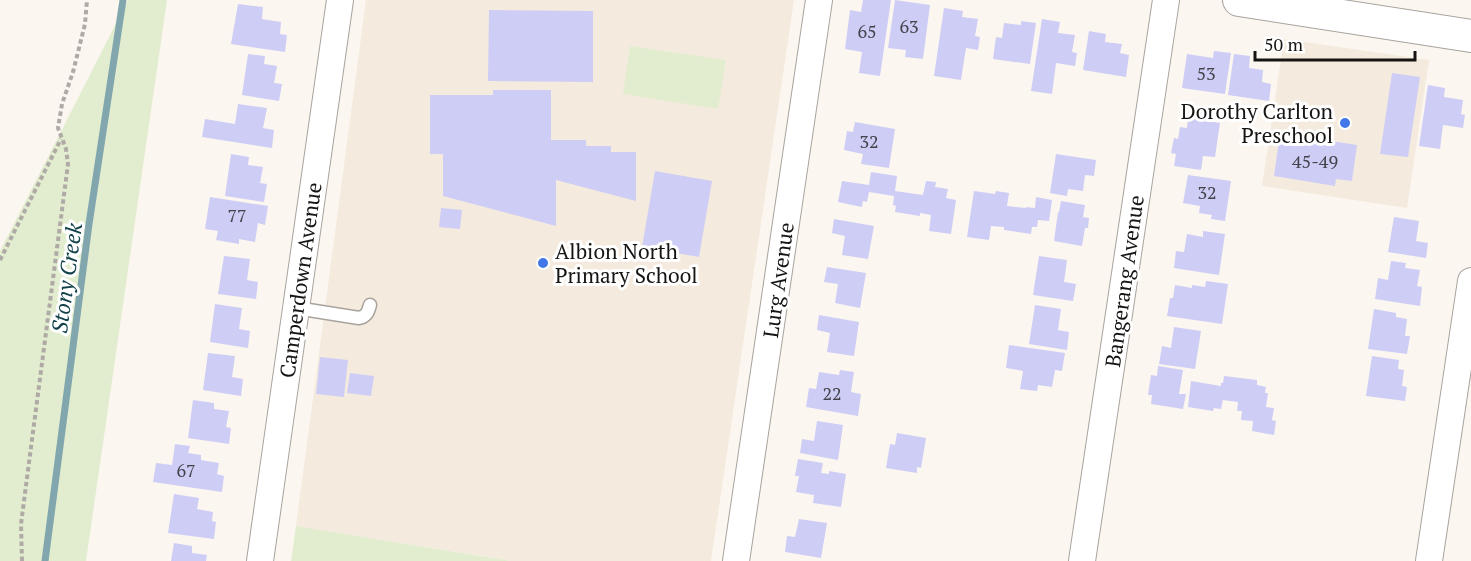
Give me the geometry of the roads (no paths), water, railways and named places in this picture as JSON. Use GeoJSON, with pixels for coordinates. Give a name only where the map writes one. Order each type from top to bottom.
{"type":"FeatureCollection","features":[{"type":"Feature","properties":{"kind":"street","name":"Camperdown Avenue"},"geometry":{"type":"LineString","coordinates":[[260,561],[340,0]]}},
{"type":"Feature","properties":{"kind":"street","name":"Lurg Avenue"},"geometry":{"type":"LineString","coordinates":[[736,561],[819,0]]}},
{"type":"Feature","properties":{"kind":"street","name":"Bangerang Avenue"},"geometry":{"type":"LineString","coordinates":[[1083,561],[1166,0]]}},
{"type":"Feature","properties":{"kind":"street"},"geometry":{"type":"LineString","coordinates":[[1239,0],[1471,36]]}},
{"type":"Feature","properties":{"kind":"street"},"geometry":{"type":"LineString","coordinates":[[1429,561],[1471,281]]}},
{"type":"Feature","properties":{"kind":"lane"},"geometry":{"type":"LineString","coordinates":[[296,308],[359,318],[366,315],[370,305]]}},
{"type":"Feature","properties":{"kind":"waterway","name":"Stony Creek"},"geometry":{"type":"LineString","coordinates":[[45,561],[89,224],[123,0]]}},
{"type":"Feature","properties":{"kind":"place","name":"Dorothy Carlton Preschool"},"geometry":{"type":"Point","coordinates":[1345,123]}},
{"type":"Feature","properties":{"kind":"place","name":"Albion North Primary School"},"geometry":{"type":"Point","coordinates":[543,263]}}]}
